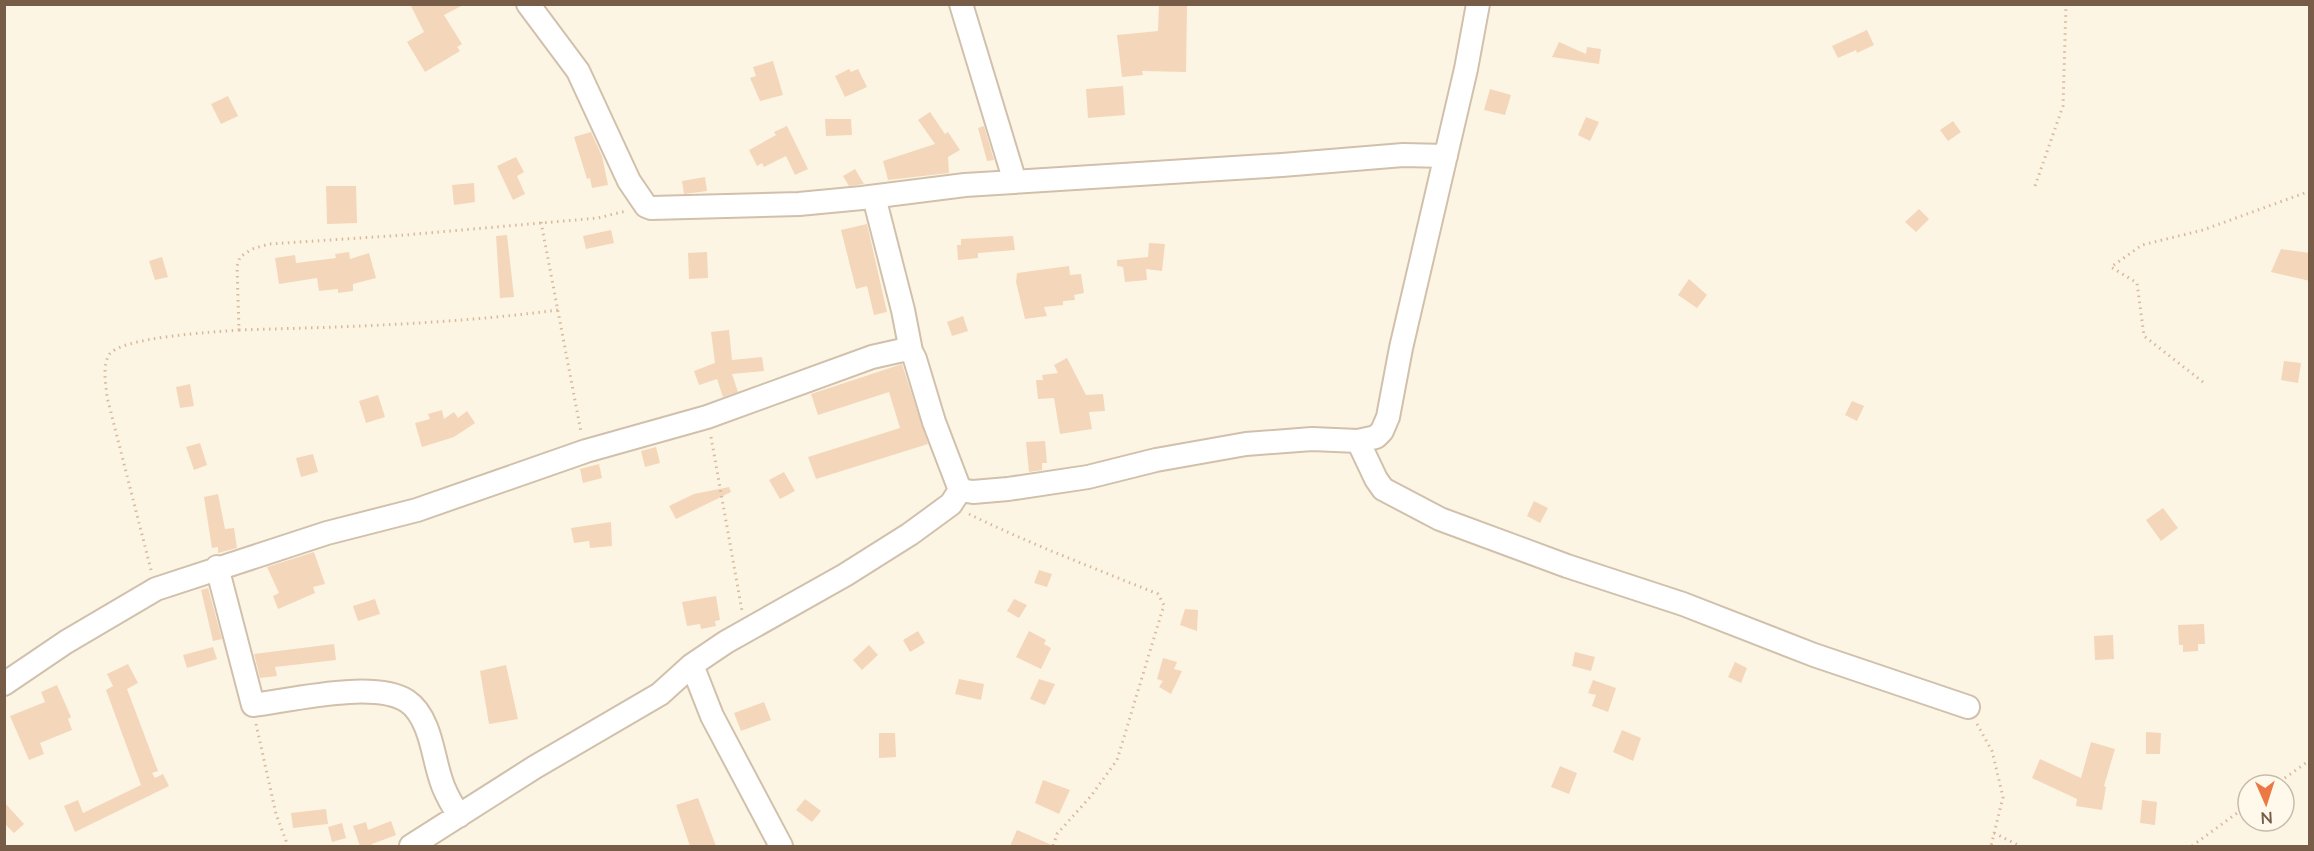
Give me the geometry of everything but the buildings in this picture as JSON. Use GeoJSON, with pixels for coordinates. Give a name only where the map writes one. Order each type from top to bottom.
{"type":"FeatureCollection","features":[{"type":"Feature","properties":{"kind":"street"},"geometry":{"type":"LineString","coordinates":[[528,4],[578,71],[629,181],[646,206],[651,208],[799,204],[965,185],[1272,166],[1372,157],[1446,156]]}},
{"type":"Feature","properties":{"kind":"street"},"geometry":{"type":"LineString","coordinates":[[961,4],[1015,182]]}},
{"type":"Feature","properties":{"kind":"street"},"geometry":{"type":"LineString","coordinates":[[960,490],[973,492],[1008,489],[1088,477],[1167,458],[1246,444],[1312,439],[1358,441],[1376,437],[1388,417],[1401,348],[1479,4]]}},
{"type":"Feature","properties":{"kind":"street"},"geometry":{"type":"LineString","coordinates":[[874,197],[911,351],[945,455],[960,490]]}},
{"type":"Feature","properties":{"kind":"street"},"geometry":{"type":"LineString","coordinates":[[4,684],[66,642],[156,589],[327,533],[417,510],[586,451],[707,417],[872,357],[903,350],[911,351]]}},
{"type":"Feature","properties":{"kind":"street"},"geometry":{"type":"LineString","coordinates":[[1358,441],[1383,489],[1440,519],[1567,566],[1683,604],[1814,656],[1968,707]]}},
{"type":"Feature","properties":{"kind":"street"},"geometry":{"type":"LineString","coordinates":[[411,846],[535,767],[660,694],[692,665],[745,630],[845,575],[910,534],[951,504],[960,490]]}},
{"type":"Feature","properties":{"kind":"street"},"geometry":{"type":"LineString","coordinates":[[218,567],[254,705],[348,692],[372,691],[394,695],[408,701],[418,711],[426,726],[441,780],[459,816]]}},
{"type":"Feature","properties":{"kind":"street"},"geometry":{"type":"LineString","coordinates":[[692,665],[712,716],[781,846]]}},
{"type":"Feature","properties":{"kind":"path"},"geometry":{"type":"LineString","coordinates":[[2035,186],[2063,106],[2066,4]]}},
{"type":"Feature","properties":{"kind":"path"},"geometry":{"type":"LineString","coordinates":[[2203,382],[2144,336],[2137,283],[2111,267],[2142,245],[2203,230],[2310,191]]}},
{"type":"Feature","properties":{"kind":"path"},"geometry":{"type":"LineString","coordinates":[[239,330],[237,266],[240,257],[252,249],[269,244],[598,218],[646,206]]}},
{"type":"Feature","properties":{"kind":"path"},"geometry":{"type":"LineString","coordinates":[[541,222],[579,425],[586,451]]}},
{"type":"Feature","properties":{"kind":"path"},"geometry":{"type":"LineString","coordinates":[[156,589],[107,397],[105,371],[110,353],[126,344],[239,330],[413,325],[493,319],[558,310]]}},
{"type":"Feature","properties":{"kind":"path"},"geometry":{"type":"LineString","coordinates":[[707,417],[745,630]]}},
{"type":"Feature","properties":{"kind":"path"},"geometry":{"type":"LineString","coordinates":[[960,490],[967,513],[1049,551],[1158,594],[1164,605],[1117,760],[1091,796],[1057,834],[1053,846]]}},
{"type":"Feature","properties":{"kind":"path"},"geometry":{"type":"LineString","coordinates":[[254,705],[262,756],[276,814],[288,846]]}},
{"type":"Feature","properties":{"kind":"path"},"geometry":{"type":"LineString","coordinates":[[1968,707],[1992,751],[2003,797],[1991,846]]}},
{"type":"Feature","properties":{"kind":"path"},"geometry":{"type":"LineString","coordinates":[[2292,773],[2310,760]]}},
{"type":"Feature","properties":{"kind":"path"},"geometry":{"type":"LineString","coordinates":[[2192,846],[2236,814]]}},
{"type":"Feature","properties":{"kind":"path"},"geometry":{"type":"LineString","coordinates":[[1994,833],[2020,846]]}}]}
